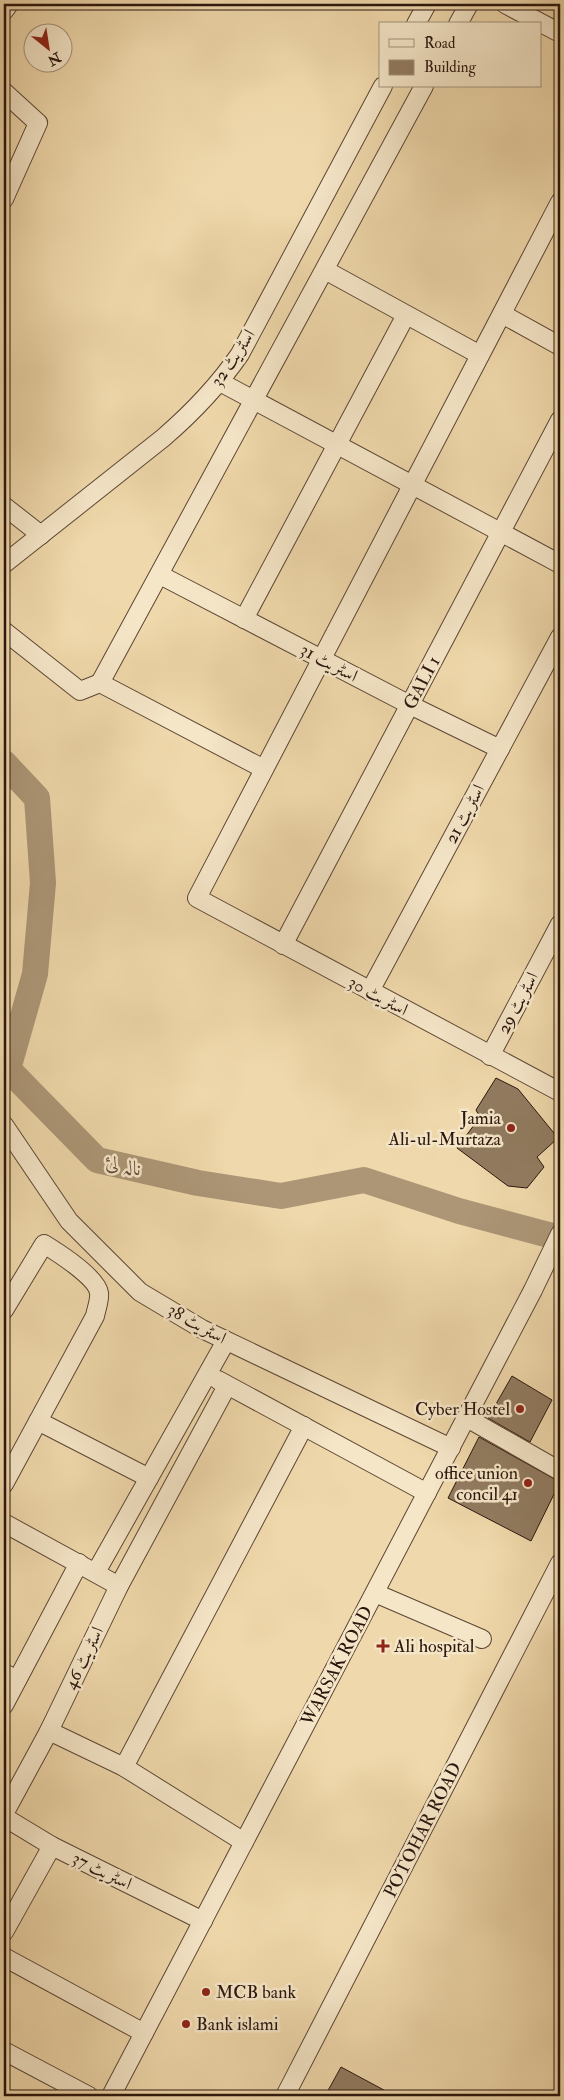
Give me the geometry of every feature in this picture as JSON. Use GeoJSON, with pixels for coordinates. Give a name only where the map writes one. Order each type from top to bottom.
{"type":"FeatureCollection","features":[{"type":"Feature","properties":{"kind":"street"},"geometry":{"type":"LineString","coordinates":[[4,11],[9,4]]}},
{"type":"Feature","properties":{"kind":"street"},"geometry":{"type":"LineString","coordinates":[[417,22],[427,4]]}},
{"type":"Feature","properties":{"kind":"street"},"geometry":{"type":"LineString","coordinates":[[459,22],[469,4]]}},
{"type":"Feature","properties":{"kind":"street"},"geometry":{"type":"LineString","coordinates":[[505,4],[539,22]]}},
{"type":"Feature","properties":{"kind":"street"},"geometry":{"type":"LineString","coordinates":[[542,24],[560,33]]}},
{"type":"Feature","properties":{"kind":"street","name":"اسٹریٹ 32"},"geometry":{"type":"LineString","coordinates":[[4,564],[163,438],[188,416],[220,382],[240,354],[382,88]]}},
{"type":"Feature","properties":{"kind":"street"},"geometry":{"type":"LineString","coordinates":[[4,631],[80,691],[100,683],[326,270],[423,88]]}},
{"type":"Feature","properties":{"kind":"street"},"geometry":{"type":"LineString","coordinates":[[4,92],[38,123],[4,199]]}},
{"type":"Feature","properties":{"kind":"street"},"geometry":{"type":"LineString","coordinates":[[100,683],[264,769],[560,202]]}},
{"type":"Feature","properties":{"kind":"street"},"geometry":{"type":"LineString","coordinates":[[326,270],[480,355]]}},
{"type":"Feature","properties":{"kind":"street"},"geometry":{"type":"LineString","coordinates":[[502,314],[560,346]]}},
{"type":"Feature","properties":{"kind":"street"},"geometry":{"type":"LineString","coordinates":[[244,619],[335,445],[406,315]]}},
{"type":"Feature","properties":{"kind":"street"},"geometry":{"type":"LineString","coordinates":[[220,382],[560,564]]}},
{"type":"Feature","properties":{"kind":"street","name":"GALI 1"},"geometry":{"type":"LineString","coordinates":[[283,945],[560,420]]}},
{"type":"Feature","properties":{"kind":"street"},"geometry":{"type":"LineString","coordinates":[[4,506],[41,535]]}},
{"type":"Feature","properties":{"kind":"street","name":"اسٹریٹ 31"},"geometry":{"type":"LineString","coordinates":[[160,575],[410,706],[500,749]]}},
{"type":"Feature","properties":{"kind":"street","name":"اسٹریٹ 21"},"geometry":{"type":"LineString","coordinates":[[370,991],[560,637]]}},
{"type":"Feature","properties":{"kind":"street","name":"اسٹریٹ 30"},"geometry":{"type":"LineString","coordinates":[[264,769],[197,898],[560,1092]]}},
{"type":"Feature","properties":{"kind":"street","name":"اسٹریٹ 29"},"geometry":{"type":"LineString","coordinates":[[490,1056],[560,924]]}},
{"type":"Feature","properties":{"kind":"street","name":"اسٹریٹ 38"},"geometry":{"type":"LineString","coordinates":[[4,1125],[69,1221],[140,1292],[226,1340],[451,1448]]}},
{"type":"Feature","properties":{"kind":"street","name":"WARSAK ROAD"},"geometry":{"type":"LineString","coordinates":[[111,2096],[467,1418],[560,1234]]}},
{"type":"Feature","properties":{"kind":"street"},"geometry":{"type":"LineString","coordinates":[[4,1310],[9,1289],[44,1244],[76,1266],[94,1284],[99,1293],[95,1316],[4,1484]]}},
{"type":"Feature","properties":{"kind":"street"},"geometry":{"type":"LineString","coordinates":[[96,1572],[226,1340]]}},
{"type":"Feature","properties":{"kind":"street"},"geometry":{"type":"LineString","coordinates":[[207,1374],[427,1493]]}},
{"type":"Feature","properties":{"kind":"street","name":"اسٹریٹ 46"},"geometry":{"type":"LineString","coordinates":[[4,1816],[120,1586],[227,1386]]}},
{"type":"Feature","properties":{"kind":"street"},"geometry":{"type":"LineString","coordinates":[[467,1418],[560,1471]]}},
{"type":"Feature","properties":{"kind":"street"},"geometry":{"type":"LineString","coordinates":[[38,1421],[149,1478]]}},
{"type":"Feature","properties":{"kind":"street"},"geometry":{"type":"LineString","coordinates":[[124,1767],[304,1426]]}},
{"type":"Feature","properties":{"kind":"street"},"geometry":{"type":"LineString","coordinates":[[4,1523],[120,1586]]}},
{"type":"Feature","properties":{"kind":"street"},"geometry":{"type":"LineString","coordinates":[[4,1705],[10,1677],[79,1563]]}},
{"type":"Feature","properties":{"kind":"street","name":"POTOHAR ROAD"},"geometry":{"type":"LineString","coordinates":[[286,2096],[560,1563]]}},
{"type":"Feature","properties":{"kind":"street"},"geometry":{"type":"LineString","coordinates":[[375,1593],[482,1640]]}},
{"type":"Feature","properties":{"kind":"street"},"geometry":{"type":"LineString","coordinates":[[48,1731],[124,1767],[244,1842]]}},
{"type":"Feature","properties":{"kind":"street","name":"اسٹریٹ 37"},"geometry":{"type":"LineString","coordinates":[[4,1816],[52,1846],[203,1921]]}},
{"type":"Feature","properties":{"kind":"street"},"geometry":{"type":"LineString","coordinates":[[4,1932],[52,1846]]}},
{"type":"Feature","properties":{"kind":"street"},"geometry":{"type":"LineString","coordinates":[[4,1958],[144,2033]]}},
{"type":"Feature","properties":{"kind":"street"},"geometry":{"type":"LineString","coordinates":[[4,2051],[61,2090],[89,2096]]}},
{"type":"Feature","properties":{"kind":"building","name":"Jamia Ali-ul-Murtaza"},"geometry":{"type":"Polygon","coordinates":[[[496,1078],[518,1089],[558,1138],[537,1157],[544,1167],[527,1188],[508,1186],[457,1148],[480,1117],[476,1110],[496,1078]]]}},
{"type":"Feature","properties":{"kind":"building","name":"Cyber Hostel"},"geometry":{"type":"Polygon","coordinates":[[[512,1376],[552,1400],[530,1442],[488,1418],[512,1376]]]}},
{"type":"Feature","properties":{"kind":"building"},"geometry":{"type":"Polygon","coordinates":[[[479,1437],[560,1482],[531,1541],[448,1498],[479,1437]]]}},
{"type":"Feature","properties":{"kind":"building"},"geometry":{"type":"Polygon","coordinates":[[[341,2067],[395,2096],[325,2096],[341,2067]]]}},
{"type":"Feature","properties":{"kind":"waterway","name":"نالہ لئ"},"geometry":{"type":"LineString","coordinates":[[4,763],[37,798],[43,883],[35,974],[8,1069],[97,1160],[198,1183],[281,1196],[364,1180],[459,1211],[560,1238]]}},
{"type":"Feature","properties":{"kind":"place","name":"Jamia Ali-ul-Murtaza"},"geometry":{"type":"Point","coordinates":[511,1128]}},
{"type":"Feature","properties":{"kind":"place","name":"Cyber Hostel"},"geometry":{"type":"Point","coordinates":[520,1409]}},
{"type":"Feature","properties":{"kind":"place","name":"office union concil 41"},"geometry":{"type":"Point","coordinates":[528,1483]}},
{"type":"Feature","properties":{"kind":"place","name":"Ali hospital"},"geometry":{"type":"Point","coordinates":[383,1646]}},
{"type":"Feature","properties":{"kind":"place","name":"MCB bank"},"geometry":{"type":"Point","coordinates":[206,1992]}},
{"type":"Feature","properties":{"kind":"place","name":"Bank islami"},"geometry":{"type":"Point","coordinates":[186,2024]}}]}
